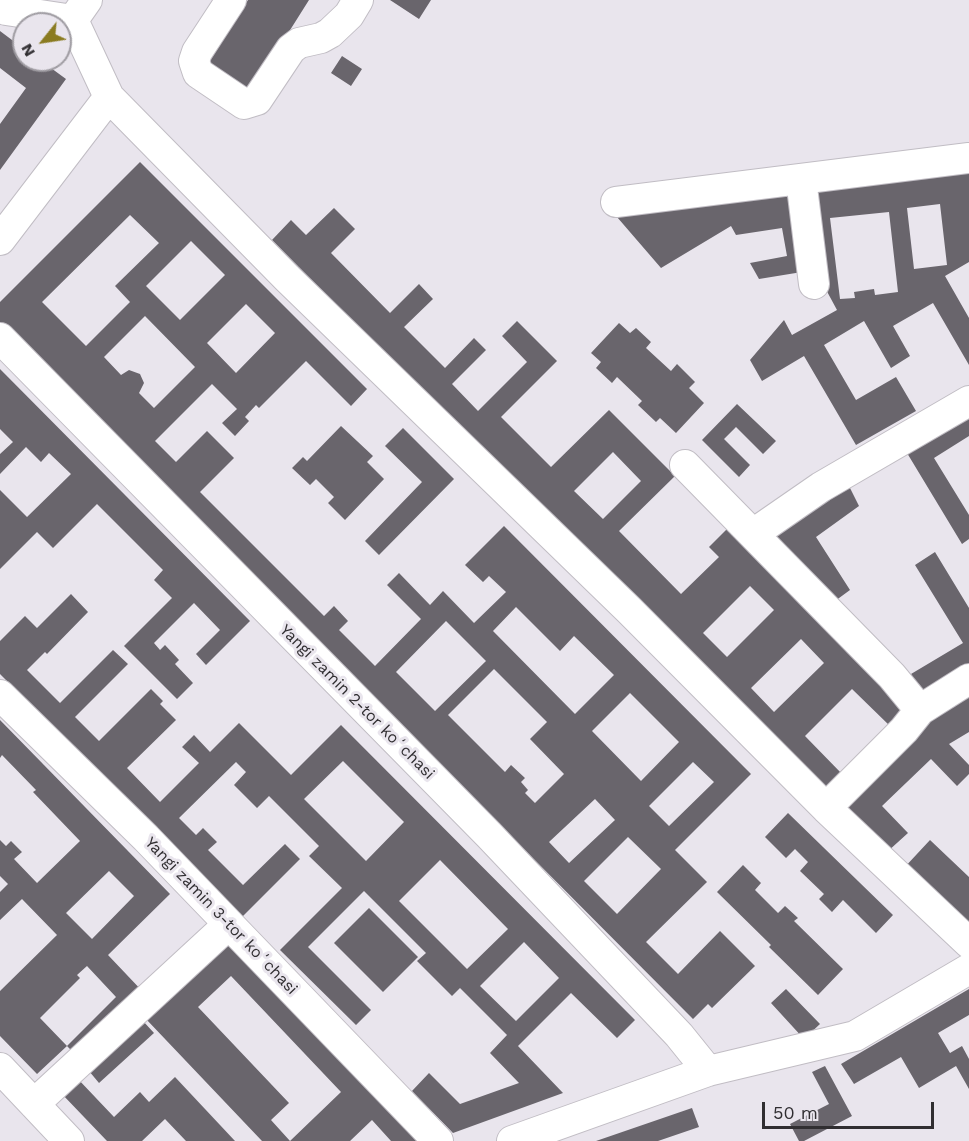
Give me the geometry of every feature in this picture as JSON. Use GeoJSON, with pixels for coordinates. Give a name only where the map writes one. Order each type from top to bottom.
{"type":"FeatureCollection","features":[{"type":"Feature","properties":{"kind":"street"},"geometry":{"type":"LineString","coordinates":[[231,0],[197,52],[194,61],[198,73],[244,104],[257,100],[291,49],[298,43],[321,38],[330,33],[349,15],[358,0]]}},
{"type":"Feature","properties":{"kind":"street"},"geometry":{"type":"LineString","coordinates":[[0,6],[6,10],[80,10],[110,97],[286,278],[638,618],[826,808],[969,943]]}},
{"type":"Feature","properties":{"kind":"street"},"geometry":{"type":"LineString","coordinates":[[0,240],[110,97]]}},
{"type":"Feature","properties":{"kind":"street"},"geometry":{"type":"LineString","coordinates":[[616,202],[969,158]]}},
{"type":"Feature","properties":{"kind":"street"},"geometry":{"type":"LineString","coordinates":[[801,179],[814,284]]}},
{"type":"Feature","properties":{"kind":"street","name":"Yangi zamin 2-tor koʻchasi"},"geometry":{"type":"LineString","coordinates":[[0,338],[489,835],[680,1035],[708,1071]]}},
{"type":"Feature","properties":{"kind":"street"},"geometry":{"type":"LineString","coordinates":[[753,534],[821,487],[969,401]]}},
{"type":"Feature","properties":{"kind":"street"},"geometry":{"type":"LineString","coordinates":[[685,465],[892,676],[920,710]]}},
{"type":"Feature","properties":{"kind":"street"},"geometry":{"type":"LineString","coordinates":[[826,808],[904,730],[920,710],[969,679]]}},
{"type":"Feature","properties":{"kind":"street","name":"Yangi zamin 3-tor koʻchasi"},"geometry":{"type":"LineString","coordinates":[[0,695],[146,838],[438,1141]]}},
{"type":"Feature","properties":{"kind":"street"},"geometry":{"type":"LineString","coordinates":[[34,1104],[229,924]]}},
{"type":"Feature","properties":{"kind":"street"},"geometry":{"type":"LineString","coordinates":[[512,1141],[708,1071],[855,1036],[969,969]]}},
{"type":"Feature","properties":{"kind":"street"},"geometry":{"type":"LineString","coordinates":[[0,1068],[69,1141]]}},
{"type":"Feature","properties":{"kind":"building"},"geometry":{"type":"Polygon","coordinates":[[[248,0],[309,0],[251,92],[208,64],[248,0]]]}},
{"type":"Feature","properties":{"kind":"building"},"geometry":{"type":"Polygon","coordinates":[[[390,0],[431,0],[419,19],[390,0]]]}},
{"type":"Feature","properties":{"kind":"building"},"geometry":{"type":"Polygon","coordinates":[[[0,31],[12,40],[12,72],[56,72],[66,79],[0,170],[0,124],[26,88],[0,68],[0,31]]]}},
{"type":"Feature","properties":{"kind":"building"},"geometry":{"type":"Polygon","coordinates":[[[342,56],[362,69],[351,86],[331,73],[342,56]]]}},
{"type":"Feature","properties":{"kind":"building"},"geometry":{"type":"Polygon","coordinates":[[[140,162],[367,389],[351,406],[306,361],[259,408],[256,405],[245,417],[249,421],[235,436],[222,423],[237,409],[212,384],[155,441],[176,462],[207,431],[234,458],[200,492],[324,616],[334,606],[348,621],[339,630],[375,666],[421,619],[387,585],[399,573],[430,605],[443,591],[474,623],[506,592],[489,576],[483,582],[465,565],[504,526],[751,774],[675,850],[707,882],[646,942],[678,974],[720,931],[755,966],[712,1008],[708,1004],[693,1019],[0,323],[0,302],[140,162]],[[130,215],[42,302],[86,346],[130,302],[115,286],[159,243],[130,215]],[[191,241],[146,286],[180,320],[225,275],[191,241]],[[246,304],[207,343],[236,373],[275,333],[246,304]],[[145,316],[104,357],[121,375],[129,370],[140,374],[144,383],[139,393],[154,408],[195,367],[145,316]],[[516,607],[493,631],[575,714],[614,675],[574,636],[560,651],[516,607]],[[446,621],[396,672],[435,711],[486,661],[446,621]],[[494,669],[448,715],[505,772],[511,765],[525,778],[521,782],[528,790],[525,793],[535,803],[564,774],[530,739],[547,722],[494,669]],[[630,693],[592,731],[641,781],[679,742],[630,693]],[[693,762],[649,806],[669,826],[714,782],[693,762]],[[595,799],[549,842],[569,863],[615,820],[595,799]],[[628,837],[584,881],[617,914],[661,869],[628,837]]]}},
{"type":"Feature","properties":{"kind":"building"},"geometry":{"type":"Polygon","coordinates":[[[969,168],[969,262],[945,276],[969,318],[969,365],[933,303],[893,326],[910,356],[891,368],[864,321],[824,345],[856,400],[896,377],[916,411],[856,445],[804,356],[762,381],[750,360],[784,320],[792,335],[837,310],[817,273],[805,186],[969,168]],[[940,204],[907,208],[914,269],[947,265],[940,204]],[[889,212],[830,218],[840,299],[855,298],[854,292],[874,289],[875,295],[898,292],[889,212]]]}},
{"type":"Feature","properties":{"kind":"building"},"geometry":{"type":"Polygon","coordinates":[[[795,189],[808,271],[759,279],[750,263],[787,256],[782,228],[736,235],[731,226],[661,268],[617,217],[718,200],[795,189]]]}},
{"type":"Feature","properties":{"kind":"building"},"geometry":{"type":"Polygon","coordinates":[[[334,208],[355,229],[331,253],[390,313],[419,284],[433,299],[404,327],[445,368],[474,338],[486,350],[452,384],[478,411],[527,362],[502,336],[517,321],[557,361],[501,417],[551,467],[609,410],[675,476],[619,531],[681,594],[719,557],[709,547],[728,528],[907,711],[891,727],[852,689],[805,736],[843,775],[823,795],[272,240],[291,220],[306,235],[334,208]],[[613,452],[574,491],[603,519],[641,481],[613,452]],[[750,586],[703,633],[727,657],[774,610],[750,586]],[[801,639],[751,688],[774,712],[824,663],[801,639]]]}},
{"type":"Feature","properties":{"kind":"building"},"geometry":{"type":"Polygon","coordinates":[[[619,323],[630,333],[636,328],[651,342],[646,348],[671,371],[677,364],[695,382],[689,388],[704,403],[676,433],[660,418],[656,422],[638,405],[642,401],[617,377],[612,383],[596,368],[601,362],[591,353],[619,323]]]}},
{"type":"Feature","properties":{"kind":"building"},"geometry":{"type":"Polygon","coordinates":[[[0,369],[250,621],[206,665],[196,654],[220,630],[194,603],[154,643],[160,650],[165,645],[179,660],[175,664],[193,683],[177,699],[124,646],[172,598],[154,580],[163,570],[97,504],[53,548],[37,532],[0,569],[0,490],[27,517],[71,474],[49,453],[41,462],[26,447],[0,474],[0,454],[13,442],[0,429],[0,369]]]}},
{"type":"Feature","properties":{"kind":"building"},"geometry":{"type":"Polygon","coordinates":[[[737,404],[776,441],[763,454],[736,427],[724,439],[750,465],[739,477],[702,440],[737,404]]]}},
{"type":"Feature","properties":{"kind":"building"},"geometry":{"type":"Polygon","coordinates":[[[969,408],[969,436],[934,458],[969,515],[969,539],[962,544],[904,448],[969,408]]]}},
{"type":"Feature","properties":{"kind":"building"},"geometry":{"type":"Polygon","coordinates":[[[341,426],[373,456],[367,462],[384,479],[345,520],[328,503],[334,497],[316,479],[310,485],[292,468],[303,457],[307,461],[341,426]]]}},
{"type":"Feature","properties":{"kind":"building"},"geometry":{"type":"Polygon","coordinates":[[[403,428],[454,479],[379,555],[365,541],[422,482],[385,446],[403,428]]]}},
{"type":"Feature","properties":{"kind":"building"},"geometry":{"type":"Polygon","coordinates":[[[848,484],[859,506],[816,537],[850,590],[835,601],[775,535],[848,484]]]}},
{"type":"Feature","properties":{"kind":"building"},"geometry":{"type":"Polygon","coordinates":[[[935,552],[969,608],[969,670],[925,697],[911,674],[963,643],[915,565],[935,552]]]}},
{"type":"Feature","properties":{"kind":"building"},"geometry":{"type":"Polygon","coordinates":[[[71,594],[88,612],[47,654],[45,652],[27,670],[60,703],[113,650],[128,664],[75,717],[99,741],[151,689],[163,701],[160,704],[176,720],[127,768],[160,802],[199,763],[182,747],[194,735],[210,752],[239,723],[291,775],[341,725],[635,1020],[617,1038],[571,993],[518,1046],[563,1093],[453,1133],[412,1091],[429,1073],[460,1104],[519,1083],[490,1053],[507,1035],[460,988],[452,996],[417,961],[426,953],[364,891],[308,947],[371,1010],[356,1025],[280,950],[342,888],[309,856],[319,846],[269,796],[257,808],[234,785],[246,772],[236,762],[179,818],[196,835],[203,828],[217,842],[208,850],[243,885],[285,844],[300,859],[242,917],[0,674],[0,641],[25,616],[37,628],[71,594]],[[343,761],[304,799],[366,861],[404,822],[343,761]],[[440,860],[399,901],[467,969],[508,929],[440,860]],[[524,942],[480,986],[516,1021],[559,978],[524,942]]]}},
{"type":"Feature","properties":{"kind":"building"},"geometry":{"type":"Polygon","coordinates":[[[969,696],[969,732],[949,744],[969,765],[969,774],[957,786],[931,759],[882,806],[908,833],[887,852],[842,805],[928,723],[969,696]]]}},
{"type":"Feature","properties":{"kind":"building"},"geometry":{"type":"Polygon","coordinates":[[[0,720],[170,894],[108,955],[145,994],[79,1058],[67,1046],[37,1074],[0,1036],[0,991],[57,935],[22,899],[0,920],[0,892],[8,884],[0,876],[0,840],[6,846],[11,841],[22,852],[14,859],[37,883],[80,841],[33,792],[36,790],[2,755],[0,758],[0,720]],[[109,871],[66,913],[92,939],[134,896],[109,871]],[[87,966],[77,975],[80,978],[40,1018],[67,1046],[116,997],[87,966]]]}},
{"type":"Feature","properties":{"kind":"building"},"geometry":{"type":"Polygon","coordinates":[[[788,813],[893,915],[876,933],[843,900],[832,912],[819,899],[824,894],[800,871],[808,862],[795,849],[786,858],[765,837],[788,813]]]}},
{"type":"Feature","properties":{"kind":"building"},"geometry":{"type":"Polygon","coordinates":[[[930,840],[969,877],[969,932],[903,869],[930,840]]]}},
{"type":"Feature","properties":{"kind":"building"},"geometry":{"type":"Polygon","coordinates":[[[743,865],[761,883],[755,890],[778,913],[785,906],[798,918],[794,921],[843,969],[818,995],[717,892],[743,865]]]}},
{"type":"Feature","properties":{"kind":"building"},"geometry":{"type":"Polygon","coordinates":[[[369,908],[418,957],[383,992],[334,943],[369,908]]]}},
{"type":"Feature","properties":{"kind":"building"},"geometry":{"type":"Polygon","coordinates":[[[229,941],[417,1140],[391,1141],[372,1120],[350,1141],[290,1141],[262,1141],[146,1019],[229,941]],[[231,976],[198,1007],[289,1103],[271,1120],[290,1141],[341,1092],[231,976]]]}},
{"type":"Feature","properties":{"kind":"building"},"geometry":{"type":"Polygon","coordinates":[[[786,989],[820,1024],[804,1039],[771,1003],[786,989]]]}},
{"type":"Feature","properties":{"kind":"building"},"geometry":{"type":"Polygon","coordinates":[[[969,989],[969,1015],[938,1033],[950,1053],[962,1046],[969,1059],[969,1089],[956,1066],[919,1088],[901,1057],[854,1084],[841,1064],[969,989]]]}},
{"type":"Feature","properties":{"kind":"building"},"geometry":{"type":"Polygon","coordinates":[[[143,1021],[154,1033],[99,1083],[89,1071],[143,1021]]]}},
{"type":"Feature","properties":{"kind":"building"},"geometry":{"type":"Polygon","coordinates":[[[825,1066],[852,1116],[804,1141],[799,1141],[790,1124],[829,1104],[812,1072],[825,1066]]]}},
{"type":"Feature","properties":{"kind":"building"},"geometry":{"type":"Polygon","coordinates":[[[175,1077],[235,1141],[186,1141],[165,1119],[142,1141],[107,1141],[61,1093],[77,1078],[114,1117],[140,1092],[149,1102],[175,1077]]]}},
{"type":"Feature","properties":{"kind":"building"},"geometry":{"type":"Polygon","coordinates":[[[692,1108],[699,1127],[658,1141],[596,1141],[692,1108]]]}}]}
